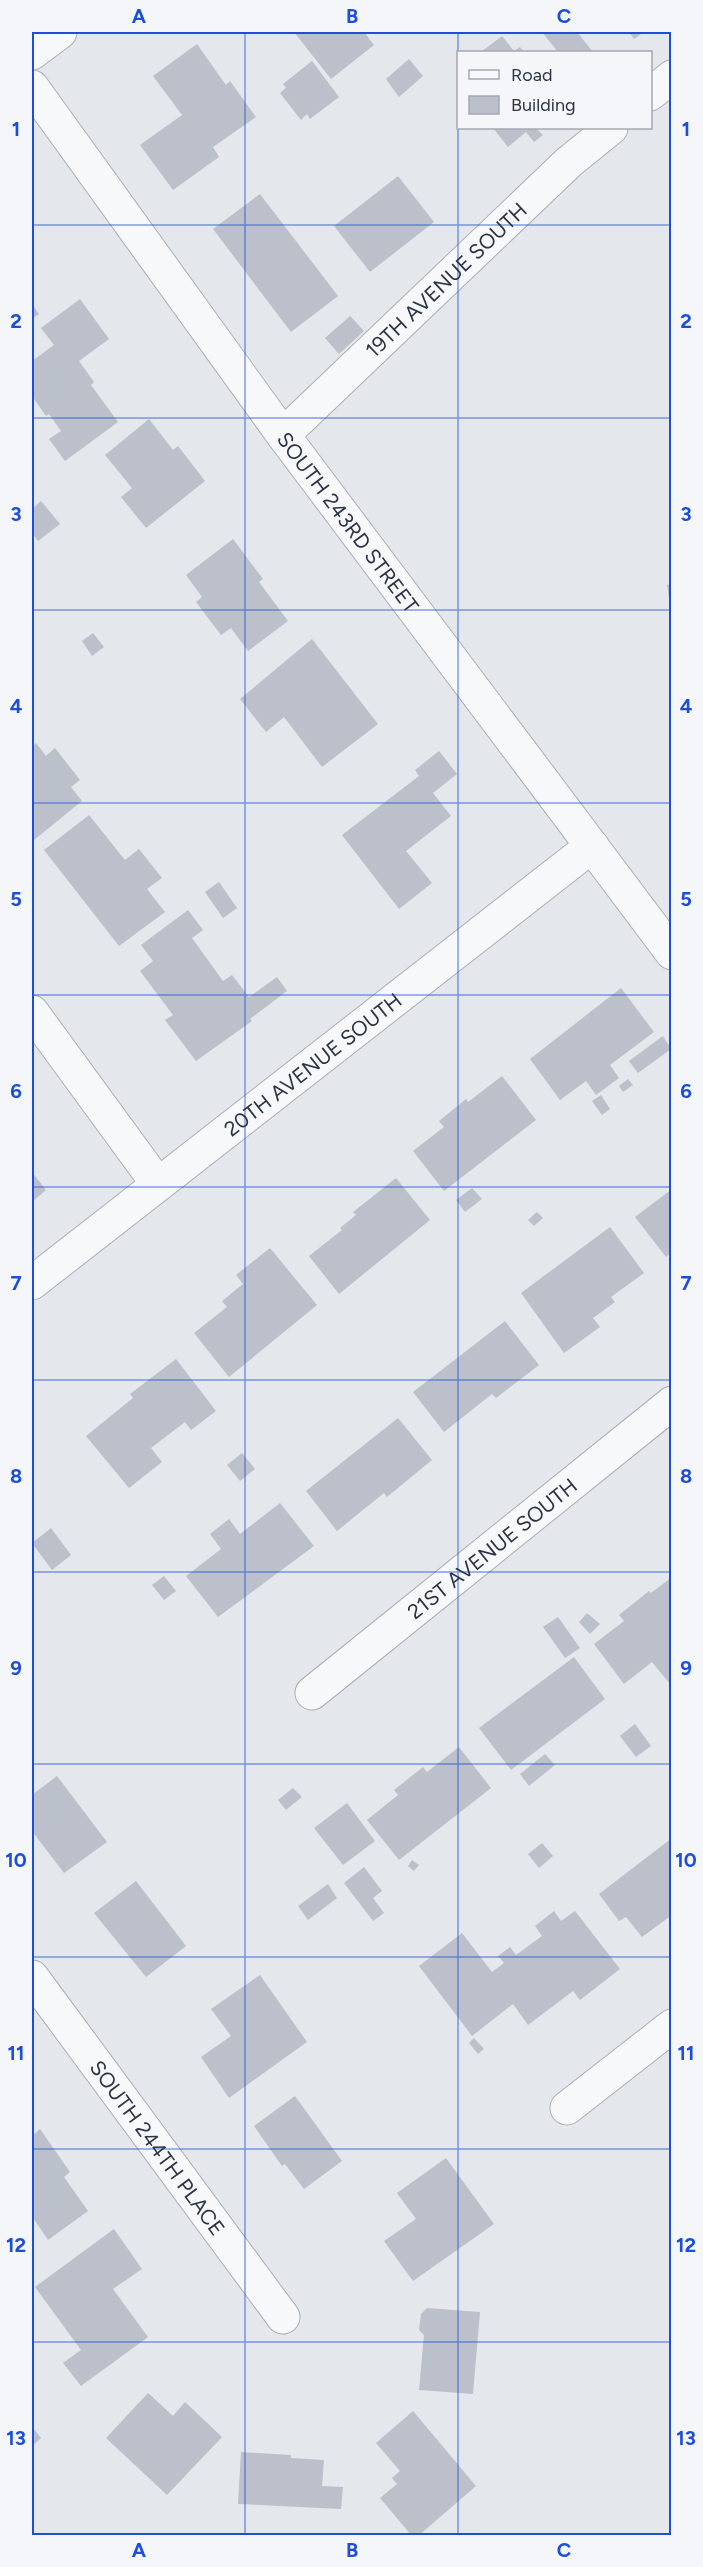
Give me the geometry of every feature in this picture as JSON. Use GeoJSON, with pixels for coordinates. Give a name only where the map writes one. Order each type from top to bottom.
{"type":"FeatureCollection","features":[{"type":"Feature","properties":{"kind":"street"},"geometry":{"type":"LineString","coordinates":[[32,53],[60,32]]}},
{"type":"Feature","properties":{"kind":"street"},"geometry":{"type":"LineString","coordinates":[[652,93],[672,77]]}},
{"type":"Feature","properties":{"kind":"street","name":"SOUTH 243RD STREET"},"geometry":{"type":"LineString","coordinates":[[32,87],[283,435],[672,953]]}},
{"type":"Feature","properties":{"kind":"street","name":"19TH AVENUE SOUTH"},"geometry":{"type":"LineString","coordinates":[[283,435],[561,170],[609,129]]}},
{"type":"Feature","properties":{"kind":"street","name":"20TH AVENUE SOUTH"},"geometry":{"type":"LineString","coordinates":[[32,1283],[592,846]]}},
{"type":"Feature","properties":{"kind":"street"},"geometry":{"type":"LineString","coordinates":[[32,1012],[157,1184]]}},
{"type":"Feature","properties":{"kind":"street","name":"21ST AVENUE SOUTH"},"geometry":{"type":"LineString","coordinates":[[312,1693],[672,1403]]}},
{"type":"Feature","properties":{"kind":"street","name":"SOUTH 244TH PLACE"},"geometry":{"type":"LineString","coordinates":[[32,1977],[283,2317]]}},
{"type":"Feature","properties":{"kind":"street"},"geometry":{"type":"LineString","coordinates":[[567,2108],[672,2026]]}},
{"type":"Feature","properties":{"kind":"building"},"geometry":{"type":"Polygon","coordinates":[[[294,32],[364,32],[374,45],[331,79],[294,32]]]}},
{"type":"Feature","properties":{"kind":"building"},"geometry":{"type":"Polygon","coordinates":[[[542,32],[577,32],[592,51],[557,51],[542,32]]]}},
{"type":"Feature","properties":{"kind":"building"},"geometry":{"type":"Polygon","coordinates":[[[629,32],[644,32],[634,39],[629,32]]]}},
{"type":"Feature","properties":{"kind":"building"},"geometry":{"type":"Polygon","coordinates":[[[502,36],[514,51],[482,51],[502,36]]]}},
{"type":"Feature","properties":{"kind":"building"},"geometry":{"type":"Polygon","coordinates":[[[197,44],[226,85],[230,81],[256,117],[213,147],[219,157],[173,190],[140,145],[182,115],[153,76],[197,44]]]}},
{"type":"Feature","properties":{"kind":"building"},"geometry":{"type":"Polygon","coordinates":[[[409,59],[423,76],[399,97],[386,79],[409,59]]]}},
{"type":"Feature","properties":{"kind":"building"},"geometry":{"type":"Polygon","coordinates":[[[312,61],[339,97],[310,119],[307,114],[301,120],[280,93],[286,88],[283,84],[312,61]]]}},
{"type":"Feature","properties":{"kind":"building"},"geometry":{"type":"Polygon","coordinates":[[[494,129],[537,129],[543,135],[534,142],[526,132],[508,147],[494,129]]]}},
{"type":"Feature","properties":{"kind":"building"},"geometry":{"type":"Polygon","coordinates":[[[398,176],[434,222],[370,272],[334,226],[398,176]]]}},
{"type":"Feature","properties":{"kind":"building"},"geometry":{"type":"Polygon","coordinates":[[[260,194],[338,296],[291,332],[213,229],[260,194]]]}},
{"type":"Feature","properties":{"kind":"building"},"geometry":{"type":"Polygon","coordinates":[[[80,299],[109,339],[79,361],[94,382],[91,385],[118,422],[65,461],[49,439],[61,431],[49,414],[46,416],[32,396],[32,361],[54,345],[41,328],[80,299]]]}},
{"type":"Feature","properties":{"kind":"building"},"geometry":{"type":"Polygon","coordinates":[[[32,304],[39,314],[32,319],[32,304]]]}},
{"type":"Feature","properties":{"kind":"building"},"geometry":{"type":"Polygon","coordinates":[[[350,316],[364,331],[339,354],[325,338],[350,316]]]}},
{"type":"Feature","properties":{"kind":"building"},"geometry":{"type":"Polygon","coordinates":[[[149,419],[173,450],[178,446],[205,481],[146,528],[121,497],[132,488],[105,455],[149,419]]]}},
{"type":"Feature","properties":{"kind":"building"},"geometry":{"type":"Polygon","coordinates":[[[41,501],[60,524],[38,541],[32,533],[32,509],[41,501]]]}},
{"type":"Feature","properties":{"kind":"building"},"geometry":{"type":"Polygon","coordinates":[[[233,539],[263,579],[259,582],[288,621],[248,651],[231,628],[221,635],[196,602],[202,597],[186,575],[233,539]]]}},
{"type":"Feature","properties":{"kind":"building"},"geometry":{"type":"Polygon","coordinates":[[[672,584],[672,604],[670,604],[667,585],[672,584]]]}},
{"type":"Feature","properties":{"kind":"building"},"geometry":{"type":"Polygon","coordinates":[[[93,633],[104,647],[92,656],[82,641],[93,633]]]}},
{"type":"Feature","properties":{"kind":"building"},"geometry":{"type":"Polygon","coordinates":[[[312,639],[378,724],[322,767],[284,717],[266,732],[240,699],[312,639]]]}},
{"type":"Feature","properties":{"kind":"building"},"geometry":{"type":"Polygon","coordinates":[[[32,743],[33,746],[36,743],[46,756],[55,748],[80,780],[71,787],[82,801],[34,840],[32,836],[32,743]]]}},
{"type":"Feature","properties":{"kind":"building"},"geometry":{"type":"Polygon","coordinates":[[[439,751],[457,774],[433,793],[451,816],[406,851],[432,883],[399,909],[342,835],[419,776],[415,770],[439,751]]]}},
{"type":"Feature","properties":{"kind":"building"},"geometry":{"type":"Polygon","coordinates":[[[89,815],[125,860],[139,849],[162,878],[147,889],[165,912],[119,946],[44,850],[89,815]]]}},
{"type":"Feature","properties":{"kind":"building"},"geometry":{"type":"Polygon","coordinates":[[[219,882],[237,908],[223,918],[205,892],[219,882]]]}},
{"type":"Feature","properties":{"kind":"building"},"geometry":{"type":"Polygon","coordinates":[[[188,910],[203,930],[192,938],[223,981],[232,975],[249,997],[277,977],[287,991],[250,1019],[252,1021],[196,1061],[165,1020],[173,1015],[140,971],[153,961],[141,945],[188,910]]]}},
{"type":"Feature","properties":{"kind":"building"},"geometry":{"type":"Polygon","coordinates":[[[621,988],[654,1032],[610,1065],[619,1078],[596,1095],[586,1081],[560,1100],[530,1059],[621,988]]]}},
{"type":"Feature","properties":{"kind":"building"},"geometry":{"type":"Polygon","coordinates":[[[663,1036],[671,1049],[638,1073],[629,1061],[663,1036]]]}},
{"type":"Feature","properties":{"kind":"building"},"geometry":{"type":"Polygon","coordinates":[[[502,1076],[536,1120],[444,1191],[413,1151],[444,1127],[439,1121],[466,1099],[468,1102],[502,1076]]]}},
{"type":"Feature","properties":{"kind":"building"},"geometry":{"type":"Polygon","coordinates":[[[628,1079],[633,1085],[623,1092],[619,1086],[628,1079]]]}},
{"type":"Feature","properties":{"kind":"building"},"geometry":{"type":"Polygon","coordinates":[[[601,1095],[610,1109],[602,1115],[592,1101],[601,1095]]]}},
{"type":"Feature","properties":{"kind":"building"},"geometry":{"type":"Polygon","coordinates":[[[32,1172],[46,1190],[32,1202],[32,1172]]]}},
{"type":"Feature","properties":{"kind":"building"},"geometry":{"type":"Polygon","coordinates":[[[396,1178],[430,1220],[339,1294],[309,1256],[342,1230],[340,1228],[356,1215],[353,1212],[396,1178]]]}},
{"type":"Feature","properties":{"kind":"building"},"geometry":{"type":"Polygon","coordinates":[[[472,1188],[482,1199],[465,1212],[456,1200],[472,1188]]]}},
{"type":"Feature","properties":{"kind":"building"},"geometry":{"type":"Polygon","coordinates":[[[672,1189],[672,1252],[666,1257],[635,1217],[672,1189]]]}},
{"type":"Feature","properties":{"kind":"building"},"geometry":{"type":"Polygon","coordinates":[[[537,1212],[543,1218],[534,1226],[528,1220],[537,1212]]]}},
{"type":"Feature","properties":{"kind":"building"},"geometry":{"type":"Polygon","coordinates":[[[610,1227],[644,1273],[611,1297],[615,1302],[593,1318],[600,1327],[564,1353],[521,1293],[610,1227]]]}},
{"type":"Feature","properties":{"kind":"building"},"geometry":{"type":"Polygon","coordinates":[[[270,1248],[317,1305],[229,1377],[194,1333],[227,1307],[222,1301],[243,1284],[236,1275],[270,1248]]]}},
{"type":"Feature","properties":{"kind":"building"},"geometry":{"type":"Polygon","coordinates":[[[505,1321],[539,1365],[496,1398],[492,1394],[444,1432],[413,1392],[505,1321]]]}},
{"type":"Feature","properties":{"kind":"building"},"geometry":{"type":"Polygon","coordinates":[[[176,1359],[216,1411],[191,1430],[185,1422],[151,1448],[162,1462],[129,1488],[86,1436],[133,1398],[130,1394],[176,1359]]]}},
{"type":"Feature","properties":{"kind":"building"},"geometry":{"type":"Polygon","coordinates":[[[398,1418],[432,1460],[387,1497],[384,1493],[337,1531],[306,1491],[398,1418]]]}},
{"type":"Feature","properties":{"kind":"building"},"geometry":{"type":"Polygon","coordinates":[[[242,1453],[255,1469],[240,1481],[227,1465],[242,1453]]]}},
{"type":"Feature","properties":{"kind":"building"},"geometry":{"type":"Polygon","coordinates":[[[280,1503],[314,1546],[218,1617],[186,1576],[221,1549],[210,1534],[229,1519],[240,1534],[280,1503]]]}},
{"type":"Feature","properties":{"kind":"building"},"geometry":{"type":"Polygon","coordinates":[[[51,1528],[71,1555],[52,1570],[32,1543],[51,1528]]]}},
{"type":"Feature","properties":{"kind":"building"},"geometry":{"type":"Polygon","coordinates":[[[164,1576],[176,1591],[164,1600],[152,1585],[164,1576]]]}},
{"type":"Feature","properties":{"kind":"building"},"geometry":{"type":"Polygon","coordinates":[[[672,1577],[672,1683],[670,1684],[652,1662],[624,1684],[594,1644],[624,1621],[619,1615],[649,1591],[651,1593],[672,1577]]]}},
{"type":"Feature","properties":{"kind":"building"},"geometry":{"type":"Polygon","coordinates":[[[587,1613],[600,1624],[590,1634],[579,1622],[587,1613]]]}},
{"type":"Feature","properties":{"kind":"building"},"geometry":{"type":"Polygon","coordinates":[[[558,1617],[580,1648],[565,1658],[543,1627],[558,1617]]]}},
{"type":"Feature","properties":{"kind":"building"},"geometry":{"type":"Polygon","coordinates":[[[574,1657],[605,1699],[511,1770],[479,1728],[574,1657]]]}},
{"type":"Feature","properties":{"kind":"building"},"geometry":{"type":"Polygon","coordinates":[[[635,1724],[651,1746],[636,1757],[620,1736],[635,1724]]]}},
{"type":"Feature","properties":{"kind":"building"},"geometry":{"type":"Polygon","coordinates":[[[459,1747],[491,1788],[399,1860],[367,1820],[398,1795],[394,1790],[423,1767],[427,1772],[459,1747]]]}},
{"type":"Feature","properties":{"kind":"building"},"geometry":{"type":"Polygon","coordinates":[[[545,1754],[555,1765],[529,1786],[520,1774],[545,1754]]]}},
{"type":"Feature","properties":{"kind":"building"},"geometry":{"type":"Polygon","coordinates":[[[57,1776],[107,1842],[64,1873],[32,1831],[32,1795],[57,1776]]]}},
{"type":"Feature","properties":{"kind":"building"},"geometry":{"type":"Polygon","coordinates":[[[293,1788],[302,1797],[286,1810],[278,1800],[293,1788]]]}},
{"type":"Feature","properties":{"kind":"building"},"geometry":{"type":"Polygon","coordinates":[[[347,1803],[375,1841],[343,1865],[314,1828],[347,1803]]]}},
{"type":"Feature","properties":{"kind":"building"},"geometry":{"type":"Polygon","coordinates":[[[672,1838],[672,1915],[642,1937],[626,1917],[619,1921],[599,1894],[672,1838]]]}},
{"type":"Feature","properties":{"kind":"building"},"geometry":{"type":"Polygon","coordinates":[[[542,1843],[553,1856],[539,1868],[528,1854],[542,1843]]]}},
{"type":"Feature","properties":{"kind":"building"},"geometry":{"type":"Polygon","coordinates":[[[412,1860],[419,1865],[414,1871],[408,1866],[412,1860]]]}},
{"type":"Feature","properties":{"kind":"building"},"geometry":{"type":"Polygon","coordinates":[[[364,1867],[382,1891],[373,1898],[384,1913],[373,1921],[344,1883],[364,1867]]]}},
{"type":"Feature","properties":{"kind":"building"},"geometry":{"type":"Polygon","coordinates":[[[136,1881],[186,1946],[146,1977],[94,1913],[136,1881]]]}},
{"type":"Feature","properties":{"kind":"building"},"geometry":{"type":"Polygon","coordinates":[[[328,1884],[337,1898],[308,1920],[298,1906],[328,1884]]]}},
{"type":"Feature","properties":{"kind":"building"},"geometry":{"type":"Polygon","coordinates":[[[554,1911],[561,1921],[575,1911],[620,1969],[580,2000],[573,1991],[528,2025],[513,2004],[472,2036],[419,1966],[462,1933],[492,1972],[504,1963],[498,1956],[510,1947],[516,1955],[542,1936],[535,1926],[554,1911]]]}},
{"type":"Feature","properties":{"kind":"building"},"geometry":{"type":"Polygon","coordinates":[[[260,1975],[307,2042],[229,2098],[201,2057],[231,2036],[211,2009],[260,1975]]]}},
{"type":"Feature","properties":{"kind":"building"},"geometry":{"type":"Polygon","coordinates":[[[474,2038],[484,2049],[478,2054],[469,2043],[474,2038]]]}},
{"type":"Feature","properties":{"kind":"building"},"geometry":{"type":"Polygon","coordinates":[[[295,2096],[342,2161],[304,2189],[285,2164],[282,2166],[254,2126],[295,2096]]]}},
{"type":"Feature","properties":{"kind":"building"},"geometry":{"type":"Polygon","coordinates":[[[40,2129],[70,2172],[64,2177],[88,2211],[48,2240],[32,2216],[32,2136],[40,2129]]]}},
{"type":"Feature","properties":{"kind":"building"},"geometry":{"type":"Polygon","coordinates":[[[446,2158],[494,2224],[413,2281],[384,2241],[416,2219],[397,2193],[446,2158]]]}},
{"type":"Feature","properties":{"kind":"building"},"geometry":{"type":"Polygon","coordinates":[[[114,2229],[142,2269],[113,2289],[148,2337],[81,2386],[63,2363],[81,2350],[35,2287],[114,2229]]]}},
{"type":"Feature","properties":{"kind":"building"},"geometry":{"type":"Polygon","coordinates":[[[427,2308],[480,2312],[473,2394],[419,2390],[424,2335],[419,2330],[421,2314],[427,2308]]]}},
{"type":"Feature","properties":{"kind":"building"},"geometry":{"type":"Polygon","coordinates":[[[148,2393],[173,2416],[185,2402],[222,2437],[167,2495],[106,2438],[148,2393]]]}},
{"type":"Feature","properties":{"kind":"building"},"geometry":{"type":"Polygon","coordinates":[[[413,2411],[476,2486],[418,2536],[412,2536],[380,2498],[397,2484],[392,2478],[400,2471],[376,2443],[413,2411]]]}},
{"type":"Feature","properties":{"kind":"building"},"geometry":{"type":"Polygon","coordinates":[[[32,2429],[41,2438],[32,2446],[32,2429]]]}},
{"type":"Feature","properties":{"kind":"building"},"geometry":{"type":"Polygon","coordinates":[[[241,2452],[291,2455],[291,2458],[324,2460],[322,2486],[343,2487],[341,2509],[238,2504],[241,2452]]]}}]}
